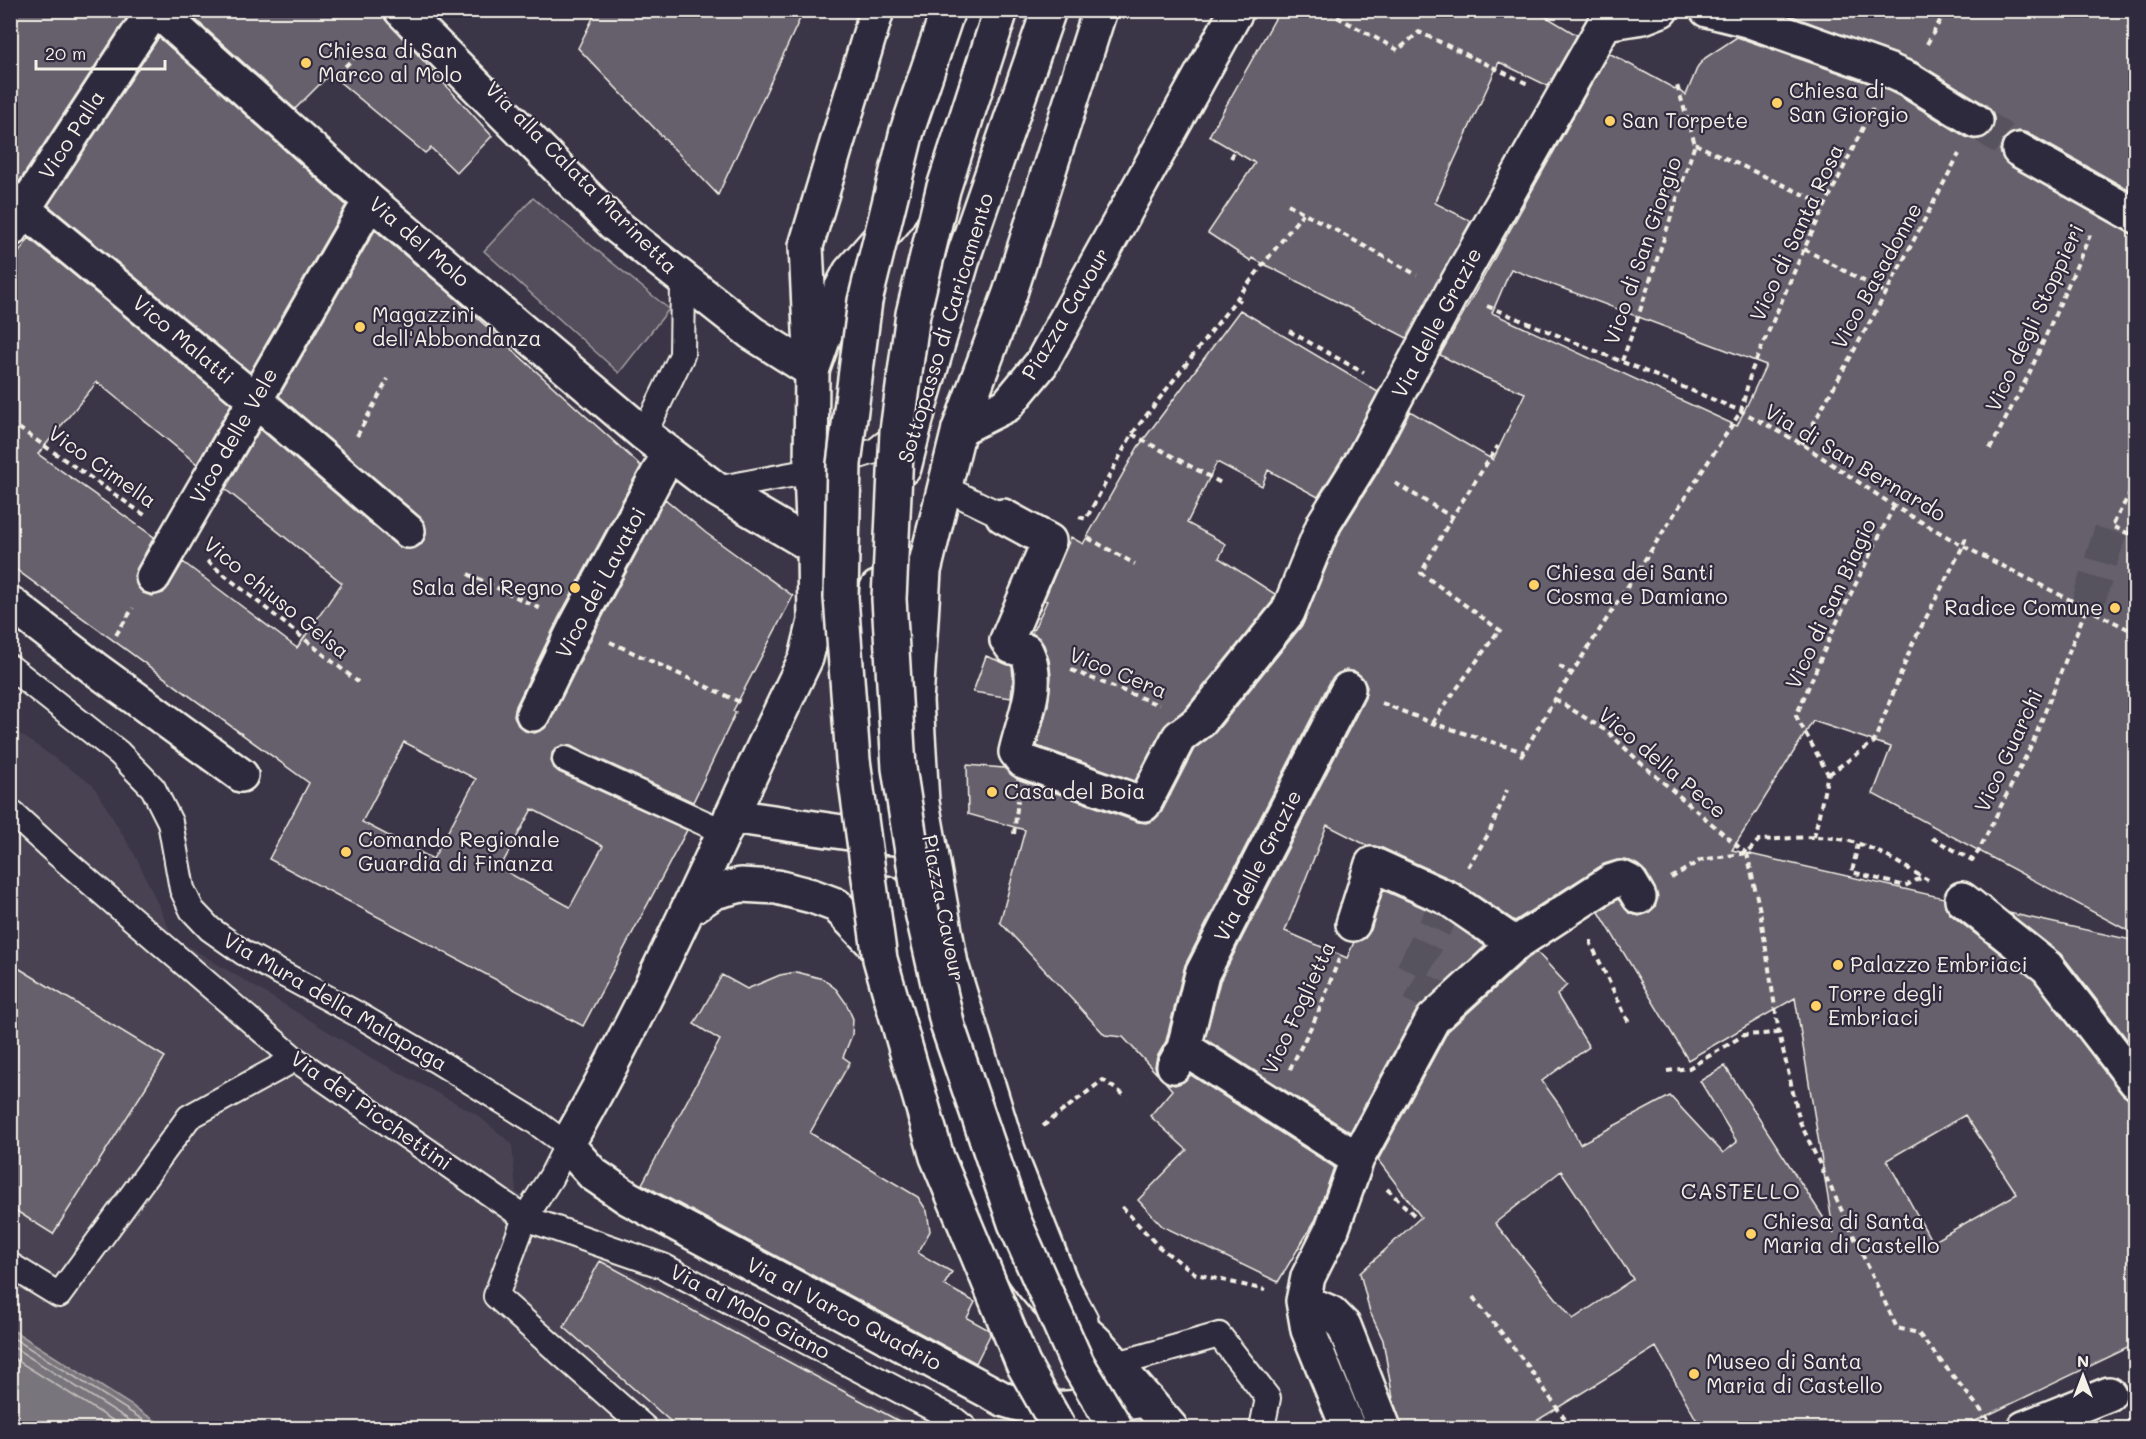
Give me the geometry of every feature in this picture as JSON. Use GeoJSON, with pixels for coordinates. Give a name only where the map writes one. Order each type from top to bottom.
{"type":"FeatureCollection","features":[{"type":"Feature","properties":{"kind":"main road","name":"Via del Molo"},"geometry":{"type":"LineString","coordinates":[[155,10],[370,201],[657,443],[716,489],[814,547]]}},
{"type":"Feature","properties":{"kind":"main road","name":"Vico Palla"},"geometry":{"type":"LineString","coordinates":[[15,212],[155,10]]}},
{"type":"Feature","properties":{"kind":"main road"},"geometry":{"type":"LineString","coordinates":[[401,10],[615,225],[683,281],[752,333],[812,371]]}},
{"type":"Feature","properties":{"kind":"main road"},"geometry":{"type":"LineString","coordinates":[[948,10],[907,130],[865,301],[844,464],[841,597],[853,760],[880,959],[937,1157],[1023,1364],[1059,1428]]}},
{"type":"Feature","properties":{"kind":"main road"},"geometry":{"type":"LineString","coordinates":[[812,371],[841,289],[850,272],[894,222],[934,156],[977,10]]}},
{"type":"Feature","properties":{"kind":"main road"},"geometry":{"type":"LineString","coordinates":[[1001,10],[943,190],[914,314],[897,431],[889,599],[899,768],[920,903],[948,1027],[1016,1223],[1077,1362],[1111,1421]]}},
{"type":"Feature","properties":{"kind":"main road","name":"Sottopasso di Caricamento"},"geometry":{"type":"LineString","coordinates":[[874,654],[877,576],[919,408],[965,252],[1049,10]]}},
{"type":"Feature","properties":{"kind":"main road","name":"Sottopasso di Caricamento"},"geometry":{"type":"LineString","coordinates":[[958,429],[1010,293],[1100,10]]}},
{"type":"Feature","properties":{"kind":"main road","name":"Piazza Cavour"},"geometry":{"type":"LineString","coordinates":[[1088,1333],[1060,1283],[1008,1150],[951,964],[922,802],[916,701],[924,572],[958,429],[1007,405],[1041,363],[1237,10]]}},
{"type":"Feature","properties":{"kind":"main road"},"geometry":{"type":"LineString","coordinates":[[1594,17],[1643,17],[1661,10]]}},
{"type":"Feature","properties":{"kind":"main road"},"geometry":{"type":"LineString","coordinates":[[1718,13],[1890,71],[1908,79],[1976,121]]}},
{"type":"Feature","properties":{"kind":"main road"},"geometry":{"type":"LineString","coordinates":[[567,1144],[607,1074],[689,909],[806,658],[815,621],[811,471],[812,371],[806,246],[876,15]]}},
{"type":"Feature","properties":{"kind":"main road","name":"Via delle Grazie"},"geometry":{"type":"LineString","coordinates":[[1026,651],[1033,674],[1027,714],[1016,752],[1023,761],[1144,804],[1179,736],[1199,722],[1288,612],[1324,523],[1361,463],[1400,391],[1594,17]]}},
{"type":"Feature","properties":{"kind":"main road"},"geometry":{"type":"LineString","coordinates":[[2019,150],[2136,216]]}},
{"type":"Feature","properties":{"kind":"main road","name":"Vico delle Vele"},"geometry":{"type":"LineString","coordinates":[[153,577],[370,201]]}},
{"type":"Feature","properties":{"kind":"main road","name":"Vico Malatti"},"geometry":{"type":"LineString","coordinates":[[15,212],[255,400],[408,531]]}},
{"type":"Feature","properties":{"kind":"main road","name":"Vico dei Lavatoi"},"geometry":{"type":"LineString","coordinates":[[533,714],[576,626],[657,443]]}},
{"type":"Feature","properties":{"kind":"main road"},"geometry":{"type":"LineString","coordinates":[[1003,516],[1049,542],[1007,640],[1012,647],[1026,651]]}},
{"type":"Feature","properties":{"kind":"main road"},"geometry":{"type":"LineString","coordinates":[[814,547],[874,654],[870,712],[874,820],[899,969],[983,1201],[1000,1235],[1041,1295],[1060,1314],[1088,1333],[1171,1428]]}},
{"type":"Feature","properties":{"kind":"main road"},"geometry":{"type":"LineString","coordinates":[[10,603],[94,668],[241,775]]}},
{"type":"Feature","properties":{"kind":"main road","name":"Via delle Grazie"},"geometry":{"type":"LineString","coordinates":[[1348,689],[1202,974],[1179,1057],[1270,1102],[1357,1159]]}},
{"type":"Feature","properties":{"kind":"main road"},"geometry":{"type":"LineString","coordinates":[[728,824],[918,839],[931,852]]}},
{"type":"Feature","properties":{"kind":"main road"},"geometry":{"type":"LineString","coordinates":[[1353,924],[1372,864],[1449,899],[1515,944]]}},
{"type":"Feature","properties":{"kind":"main road"},"geometry":{"type":"LineString","coordinates":[[1348,1428],[1308,1330],[1303,1301],[1308,1277],[1332,1229],[1357,1159],[1433,1020],[1515,944],[1610,882],[1622,878],[1630,882],[1639,897]]}},
{"type":"Feature","properties":{"kind":"main road"},"geometry":{"type":"LineString","coordinates":[[689,909],[714,892],[741,885],[777,887],[812,896],[836,905],[899,969]]}},
{"type":"Feature","properties":{"kind":"main road"},"geometry":{"type":"LineString","coordinates":[[1962,899],[2047,967],[2136,1082]]}},
{"type":"Feature","properties":{"kind":"main road","name":"Via al Varco Quadrio"},"geometry":{"type":"LineString","coordinates":[[567,1144],[593,1174],[628,1198],[1005,1400],[1038,1410],[1111,1421],[1147,1400]]}},
{"type":"Feature","properties":{"kind":"main road"},"geometry":{"type":"LineString","coordinates":[[1303,1301],[1332,1313],[1344,1326],[1384,1428]]}},
{"type":"Feature","properties":{"kind":"main road"},"geometry":{"type":"LineString","coordinates":[[2024,1428],[2109,1394]]}},
{"type":"Feature","properties":{"kind":"lane","name":"Via alla Calata Marinetta"},"geometry":{"type":"LineString","coordinates":[[419,10],[487,83],[683,281],[682,355],[657,443]]}},
{"type":"Feature","properties":{"kind":"lane"},"geometry":{"type":"LineString","coordinates":[[716,489],[811,471],[875,451],[905,426],[919,408]]}},
{"type":"Feature","properties":{"kind":"lane"},"geometry":{"type":"LineString","coordinates":[[945,488],[1003,516]]}},
{"type":"Feature","properties":{"kind":"lane","name":"Via Mura della Malapaga"},"geometry":{"type":"LineString","coordinates":[[10,667],[120,753],[153,788],[170,822],[183,889],[192,910],[210,929],[244,953],[357,1014],[437,1061],[533,1120],[567,1144]]}},
{"type":"Feature","properties":{"kind":"lane"},"geometry":{"type":"LineString","coordinates":[[565,759],[728,824]]}},
{"type":"Feature","properties":{"kind":"lane","name":"Via dei Picchettini"},"geometry":{"type":"LineString","coordinates":[[10,811],[295,1059],[525,1218]]}},
{"type":"Feature","properties":{"kind":"lane"},"geometry":{"type":"LineString","coordinates":[[10,1265],[59,1295],[189,1117],[295,1059]]}},
{"type":"Feature","properties":{"kind":"lane"},"geometry":{"type":"LineString","coordinates":[[567,1144],[551,1177],[525,1218],[496,1296],[645,1428]]}},
{"type":"Feature","properties":{"kind":"lane","name":"Via al Molo Giano"},"geometry":{"type":"LineString","coordinates":[[525,1218],[663,1266],[955,1420],[965,1428]]}},
{"type":"Feature","properties":{"kind":"lane"},"geometry":{"type":"LineString","coordinates":[[1117,1364],[1219,1335],[1269,1398],[1262,1428]]}},
{"type":"Feature","properties":{"kind":"path"},"geometry":{"type":"LineString","coordinates":[[1328,12],[1398,50],[1419,32],[1506,75]]}},
{"type":"Feature","properties":{"kind":"path"},"geometry":{"type":"LineString","coordinates":[[330,81],[359,53]]}},
{"type":"Feature","properties":{"kind":"path","name":"Vico di Santa Rosa"},"geometry":{"type":"LineString","coordinates":[[1521,757],[1555,699],[1741,411],[1751,372],[1804,249],[1890,71]]}},
{"type":"Feature","properties":{"kind":"path","name":"Vico di San Giorgio"},"geometry":{"type":"LineString","coordinates":[[1622,361],[1695,144],[1676,82]]}},
{"type":"Feature","properties":{"kind":"path","name":"Vico Basadonne"},"geometry":{"type":"LineString","coordinates":[[1802,444],[1886,293],[1976,121]]}},
{"type":"Feature","properties":{"kind":"path"},"geometry":{"type":"LineString","coordinates":[[1695,144],[1826,205]]}},
{"type":"Feature","properties":{"kind":"path"},"geometry":{"type":"LineString","coordinates":[[1231,158],[1235,151]]}},
{"type":"Feature","properties":{"kind":"path","name":"Vico degli Stoppieri"},"geometry":{"type":"LineString","coordinates":[[1990,448],[2029,374],[2105,199]]}},
{"type":"Feature","properties":{"kind":"path","name":"Via di San Bernardo"},"geometry":{"type":"LineString","coordinates":[[1288,204],[1452,292],[1741,411],[1802,444],[1894,506],[1963,546],[2136,633]]}},
{"type":"Feature","properties":{"kind":"path"},"geometry":{"type":"LineString","coordinates":[[1086,519],[1132,434],[1303,213]]}},
{"type":"Feature","properties":{"kind":"path"},"geometry":{"type":"LineString","coordinates":[[1804,249],[1886,293]]}},
{"type":"Feature","properties":{"kind":"path"},"geometry":{"type":"LineString","coordinates":[[1236,298],[1244,304]]}},
{"type":"Feature","properties":{"kind":"path"},"geometry":{"type":"LineString","coordinates":[[1290,331],[1400,391]]}},
{"type":"Feature","properties":{"kind":"path"},"geometry":{"type":"LineString","coordinates":[[338,471],[388,378]]}},
{"type":"Feature","properties":{"kind":"path","name":"Vico Cimella"},"geometry":{"type":"LineString","coordinates":[[10,422],[176,537]]}},
{"type":"Feature","properties":{"kind":"path"},"geometry":{"type":"LineString","coordinates":[[1132,434],[1221,483]]}},
{"type":"Feature","properties":{"kind":"path"},"geometry":{"type":"LineString","coordinates":[[1498,446],[1452,517],[1421,573],[1505,634]]}},
{"type":"Feature","properties":{"kind":"path"},"geometry":{"type":"LineString","coordinates":[[1361,463],[1452,517]]}},
{"type":"Feature","properties":{"kind":"path"},"geometry":{"type":"LineString","coordinates":[[2136,482],[2112,526],[2136,537]]}},
{"type":"Feature","properties":{"kind":"path","name":"Vico di San Biagio"},"geometry":{"type":"LineString","coordinates":[[1828,774],[1796,716],[1834,628],[1894,506]]}},
{"type":"Feature","properties":{"kind":"path"},"geometry":{"type":"LineString","coordinates":[[1080,533],[1135,564]]}},
{"type":"Feature","properties":{"kind":"path"},"geometry":{"type":"LineString","coordinates":[[1814,837],[1828,774],[1875,741],[1912,645],[1967,534]]}},
{"type":"Feature","properties":{"kind":"path","name":"Vico chiuso Gelsa"},"geometry":{"type":"LineString","coordinates":[[176,537],[358,682]]}},
{"type":"Feature","properties":{"kind":"path"},"geometry":{"type":"LineString","coordinates":[[94,668],[153,577]]}},
{"type":"Feature","properties":{"kind":"path","name":"Vico Guarchi"},"geometry":{"type":"LineString","coordinates":[[1932,838],[1972,860],[1978,852],[2033,742],[2086,609]]}},
{"type":"Feature","properties":{"kind":"path"},"geometry":{"type":"LineString","coordinates":[[1432,723],[1499,630]]}},
{"type":"Feature","properties":{"kind":"path","name":"Vico Cera"},"geometry":{"type":"LineString","coordinates":[[1026,651],[1199,722]]}},
{"type":"Feature","properties":{"kind":"path"},"geometry":{"type":"LineString","coordinates":[[1559,666],[1572,674]]}},
{"type":"Feature","properties":{"kind":"path"},"geometry":{"type":"LineString","coordinates":[[1348,689],[1432,723],[1524,752]]}},
{"type":"Feature","properties":{"kind":"path","name":"Vico della Pece"},"geometry":{"type":"LineString","coordinates":[[1555,699],[1608,732],[1644,766],[1747,853]]}},
{"type":"Feature","properties":{"kind":"path"},"geometry":{"type":"LineString","coordinates":[[1449,899],[1489,833],[1507,790]]}},
{"type":"Feature","properties":{"kind":"path"},"geometry":{"type":"LineString","coordinates":[[1962,899],[1858,844],[1814,837],[1759,840],[1747,853],[1760,911],[1779,1033],[1800,1122],[1896,1328],[1917,1333],[1989,1420]]}},
{"type":"Feature","properties":{"kind":"path"},"geometry":{"type":"LineString","coordinates":[[1858,844],[1852,872],[1905,886],[1923,877]]}},
{"type":"Feature","properties":{"kind":"path","name":"Vico Foglietta"},"geometry":{"type":"LineString","coordinates":[[1270,1102],[1318,1013],[1353,924]]}},
{"type":"Feature","properties":{"kind":"path"},"geometry":{"type":"LineString","coordinates":[[1667,1071],[1689,1068],[1744,1035],[1779,1033]]}},
{"type":"Feature","properties":{"kind":"path"},"geometry":{"type":"LineString","coordinates":[[1043,1126],[1103,1080],[1124,1095]]}},
{"type":"Feature","properties":{"kind":"path"},"geometry":{"type":"LineString","coordinates":[[1122,1208],[1159,1247],[1196,1274],[1303,1301]]}},
{"type":"Feature","properties":{"kind":"path"},"geometry":{"type":"LineString","coordinates":[[1473,1298],[1528,1366],[1571,1428]]}},
{"type":"Feature","properties":{"kind":"shaded area"},"geometry":{"type":"Polygon","coordinates":[[[533,198],[669,309],[619,373],[484,251],[533,198]]]}},
{"type":"Feature","properties":{"kind":"shaded area"},"geometry":{"type":"Polygon","coordinates":[[[10,727],[93,785],[137,859],[173,937],[370,1057],[476,1114],[512,1144],[516,1192],[595,1254],[920,1428],[167,1428],[11,1329],[10,727]]]}},
{"type":"Feature","properties":{"kind":"water"},"geometry":{"type":"Polygon","coordinates":[[[11,1329],[167,1428],[11,1428],[11,1329]]]}},
{"type":"Feature","properties":{"kind":"building"},"geometry":{"type":"Polygon","coordinates":[[[10,10],[127,10],[130,13],[19,182],[10,180],[10,10]]]}},
{"type":"Feature","properties":{"kind":"building"},"geometry":{"type":"Polygon","coordinates":[[[185,10],[377,10],[492,136],[457,173],[431,148],[425,153],[330,74],[295,109],[185,10]]]}},
{"type":"Feature","properties":{"kind":"building"},"geometry":{"type":"Polygon","coordinates":[[[597,10],[804,10],[718,195],[578,48],[597,10]]]}},
{"type":"Feature","properties":{"kind":"building"},"geometry":{"type":"Polygon","coordinates":[[[1280,10],[1535,10],[1577,35],[1548,86],[1499,62],[1435,203],[1471,221],[1407,338],[1252,258],[1251,261],[1208,233],[1255,163],[1209,136],[1280,10]]]}},
{"type":"Feature","properties":{"kind":"building"},"geometry":{"type":"Polygon","coordinates":[[[2136,10],[2136,194],[2028,133],[2019,131],[2010,134],[2003,140],[2000,150],[2003,159],[2010,166],[2136,235],[2136,935],[1873,794],[1891,747],[1813,721],[1732,850],[1944,898],[1945,906],[1950,914],[2034,980],[2121,1093],[2128,1099],[2136,1100],[2136,1344],[1961,1428],[1701,1428],[1656,1347],[1525,1428],[1402,1428],[1393,1399],[1383,1340],[1370,1312],[1360,1273],[1421,1217],[1378,1160],[1448,1031],[1537,952],[1567,985],[1557,995],[1589,1047],[1542,1081],[1560,1106],[1580,1144],[1670,1096],[1723,1153],[1737,1142],[1700,1081],[1725,1066],[1834,1234],[1795,998],[1688,1060],[1599,912],[1618,899],[1629,913],[1639,916],[1655,907],[1658,897],[1655,888],[1646,872],[1638,865],[1630,861],[1617,860],[1604,864],[1515,921],[1457,882],[1380,847],[1368,846],[1327,825],[1285,931],[1347,958],[1354,942],[1365,938],[1371,930],[1383,890],[1440,915],[1485,946],[1417,1010],[1350,1132],[1205,1039],[1220,981],[1365,698],[1367,687],[1363,678],[1356,672],[1346,670],[1331,680],[1185,965],[1166,1041],[1157,1057],[1155,1066],[1157,1074],[1123,1037],[1105,1035],[1000,922],[1025,830],[968,814],[967,765],[1004,768],[1017,779],[1138,822],[1146,823],[1154,820],[1161,813],[1194,749],[1214,734],[1303,624],[1341,531],[1378,472],[1410,411],[1493,460],[1525,393],[1481,376],[1440,355],[1609,53],[1686,95],[1698,66],[1705,58],[1737,37],[1883,88],[1966,137],[1976,140],[1992,131],[1995,122],[1993,113],[1986,105],[1916,62],[1778,11],[2136,10]],[[1511,269],[1492,313],[1737,426],[1766,365],[1511,269]],[[1965,1115],[1887,1160],[1932,1242],[2017,1194],[1965,1115]],[[1561,1171],[1495,1223],[1573,1319],[1633,1279],[1561,1171]]]}},
{"type":"Feature","properties":{"kind":"building"},"geometry":{"type":"Polygon","coordinates":[[[159,37],[346,205],[250,372],[48,205],[159,37]]]}},
{"type":"Feature","properties":{"kind":"building"},"geometry":{"type":"Polygon","coordinates":[[[375,230],[445,289],[641,466],[559,617],[516,706],[514,716],[518,725],[525,731],[535,733],[544,729],[550,722],[665,499],[706,533],[793,596],[733,711],[736,712],[693,802],[571,746],[563,745],[552,753],[551,761],[559,772],[687,830],[583,1026],[269,859],[309,783],[10,565],[10,265],[29,238],[231,404],[197,464],[97,382],[38,454],[154,537],[134,576],[137,586],[143,593],[152,596],[163,593],[183,562],[297,648],[342,583],[225,489],[260,429],[396,545],[405,549],[415,548],[422,544],[426,534],[425,524],[420,517],[279,396],[375,230]],[[404,742],[362,822],[433,859],[476,779],[404,742]],[[532,809],[500,868],[570,907],[603,846],[532,809]]]}},
{"type":"Feature","properties":{"kind":"building"},"geometry":{"type":"Polygon","coordinates":[[[1240,310],[1378,392],[1345,454],[1318,497],[1268,470],[1262,486],[1217,462],[1187,523],[1226,544],[1219,558],[1275,594],[1272,602],[1186,708],[1163,728],[1135,781],[1037,746],[1048,705],[1051,676],[1044,645],[1032,633],[1047,601],[1044,600],[1071,537],[1083,544],[1138,447],[1240,310]]]}},
{"type":"Feature","properties":{"kind":"building"},"geometry":{"type":"Polygon","coordinates":[[[986,656],[1012,666],[1011,698],[973,692],[986,656]]]}},
{"type":"Feature","properties":{"kind":"building"},"geometry":{"type":"Polygon","coordinates":[[[2009,913],[2136,941],[2136,1051],[2062,955],[2009,913]]]}},
{"type":"Feature","properties":{"kind":"building"},"geometry":{"type":"Polygon","coordinates":[[[10,963],[165,1057],[53,1234],[10,1207],[10,963]]]}},
{"type":"Feature","properties":{"kind":"building"},"geometry":{"type":"Polygon","coordinates":[[[797,972],[823,979],[836,989],[853,1019],[852,1035],[843,1057],[850,1062],[810,1133],[918,1197],[927,1211],[930,1231],[918,1253],[952,1272],[944,1285],[975,1302],[967,1318],[989,1330],[990,1335],[976,1363],[642,1184],[720,1040],[694,1024],[722,975],[747,989],[780,975],[797,972]]]}},
{"type":"Feature","properties":{"kind":"building"},"geometry":{"type":"Polygon","coordinates":[[[1191,1075],[1334,1167],[1316,1219],[1278,1282],[1162,1226],[1138,1200],[1187,1150],[1150,1116],[1172,1090],[1166,1083],[1175,1085],[1191,1075]]]}},
{"type":"Feature","properties":{"kind":"building"},"geometry":{"type":"Polygon","coordinates":[[[600,1261],[912,1428],[678,1428],[564,1327],[600,1261]]]}},
{"type":"Feature","properties":{"kind":"tunnel"},"geometry":{"type":"LineString","coordinates":[[1976,121],[2019,150]]}},
{"type":"Feature","properties":{"kind":"tunnel"},"geometry":{"type":"LineString","coordinates":[[2086,609],[2112,526]]}},
{"type":"Feature","properties":{"kind":"tunnel"},"geometry":{"type":"LineString","coordinates":[[1449,899],[1407,982],[1450,1004]]}},
{"type":"Feature","properties":{"kind":"place","name":"Chiesa di San Marco al Molo"},"geometry":{"type":"Point","coordinates":[306,63]}},
{"type":"Feature","properties":{"kind":"place","name":"Chiesa di San Giorgio"},"geometry":{"type":"Point","coordinates":[1777,103]}},
{"type":"Feature","properties":{"kind":"place","name":"San Torpete"},"geometry":{"type":"Point","coordinates":[1610,121]}},
{"type":"Feature","properties":{"kind":"place","name":"Magazzini dell'Abbondanza"},"geometry":{"type":"Point","coordinates":[360,327]}},
{"type":"Feature","properties":{"kind":"place","name":"Chiesa dei Santi Cosma e Damiano"},"geometry":{"type":"Point","coordinates":[1534,585]}},
{"type":"Feature","properties":{"kind":"place","name":"Sala del Regno"},"geometry":{"type":"Point","coordinates":[575,588]}},
{"type":"Feature","properties":{"kind":"place","name":"Radice Comune"},"geometry":{"type":"Point","coordinates":[2115,608]}},
{"type":"Feature","properties":{"kind":"place","name":"Casa del Boia"},"geometry":{"type":"Point","coordinates":[992,792]}},
{"type":"Feature","properties":{"kind":"place","name":"Comando Regionale Guardia di Finanza"},"geometry":{"type":"Point","coordinates":[346,852]}},
{"type":"Feature","properties":{"kind":"place","name":"Palazzo Embriaci"},"geometry":{"type":"Point","coordinates":[1838,965]}},
{"type":"Feature","properties":{"kind":"place","name":"Torre degli Embriaci"},"geometry":{"type":"Point","coordinates":[1816,1006]}},
{"type":"Feature","properties":{"kind":"place","name":"Chiesa di Santa Maria di Castello"},"geometry":{"type":"Point","coordinates":[1751,1234]}},
{"type":"Feature","properties":{"kind":"place","name":"Museo di Santa Maria di Castello"},"geometry":{"type":"Point","coordinates":[1694,1374]}},
{"type":"Feature","properties":{"kind":"district","name":"CASTELLO"},"geometry":{"type":"Point","coordinates":[1741,1191]}}]}
